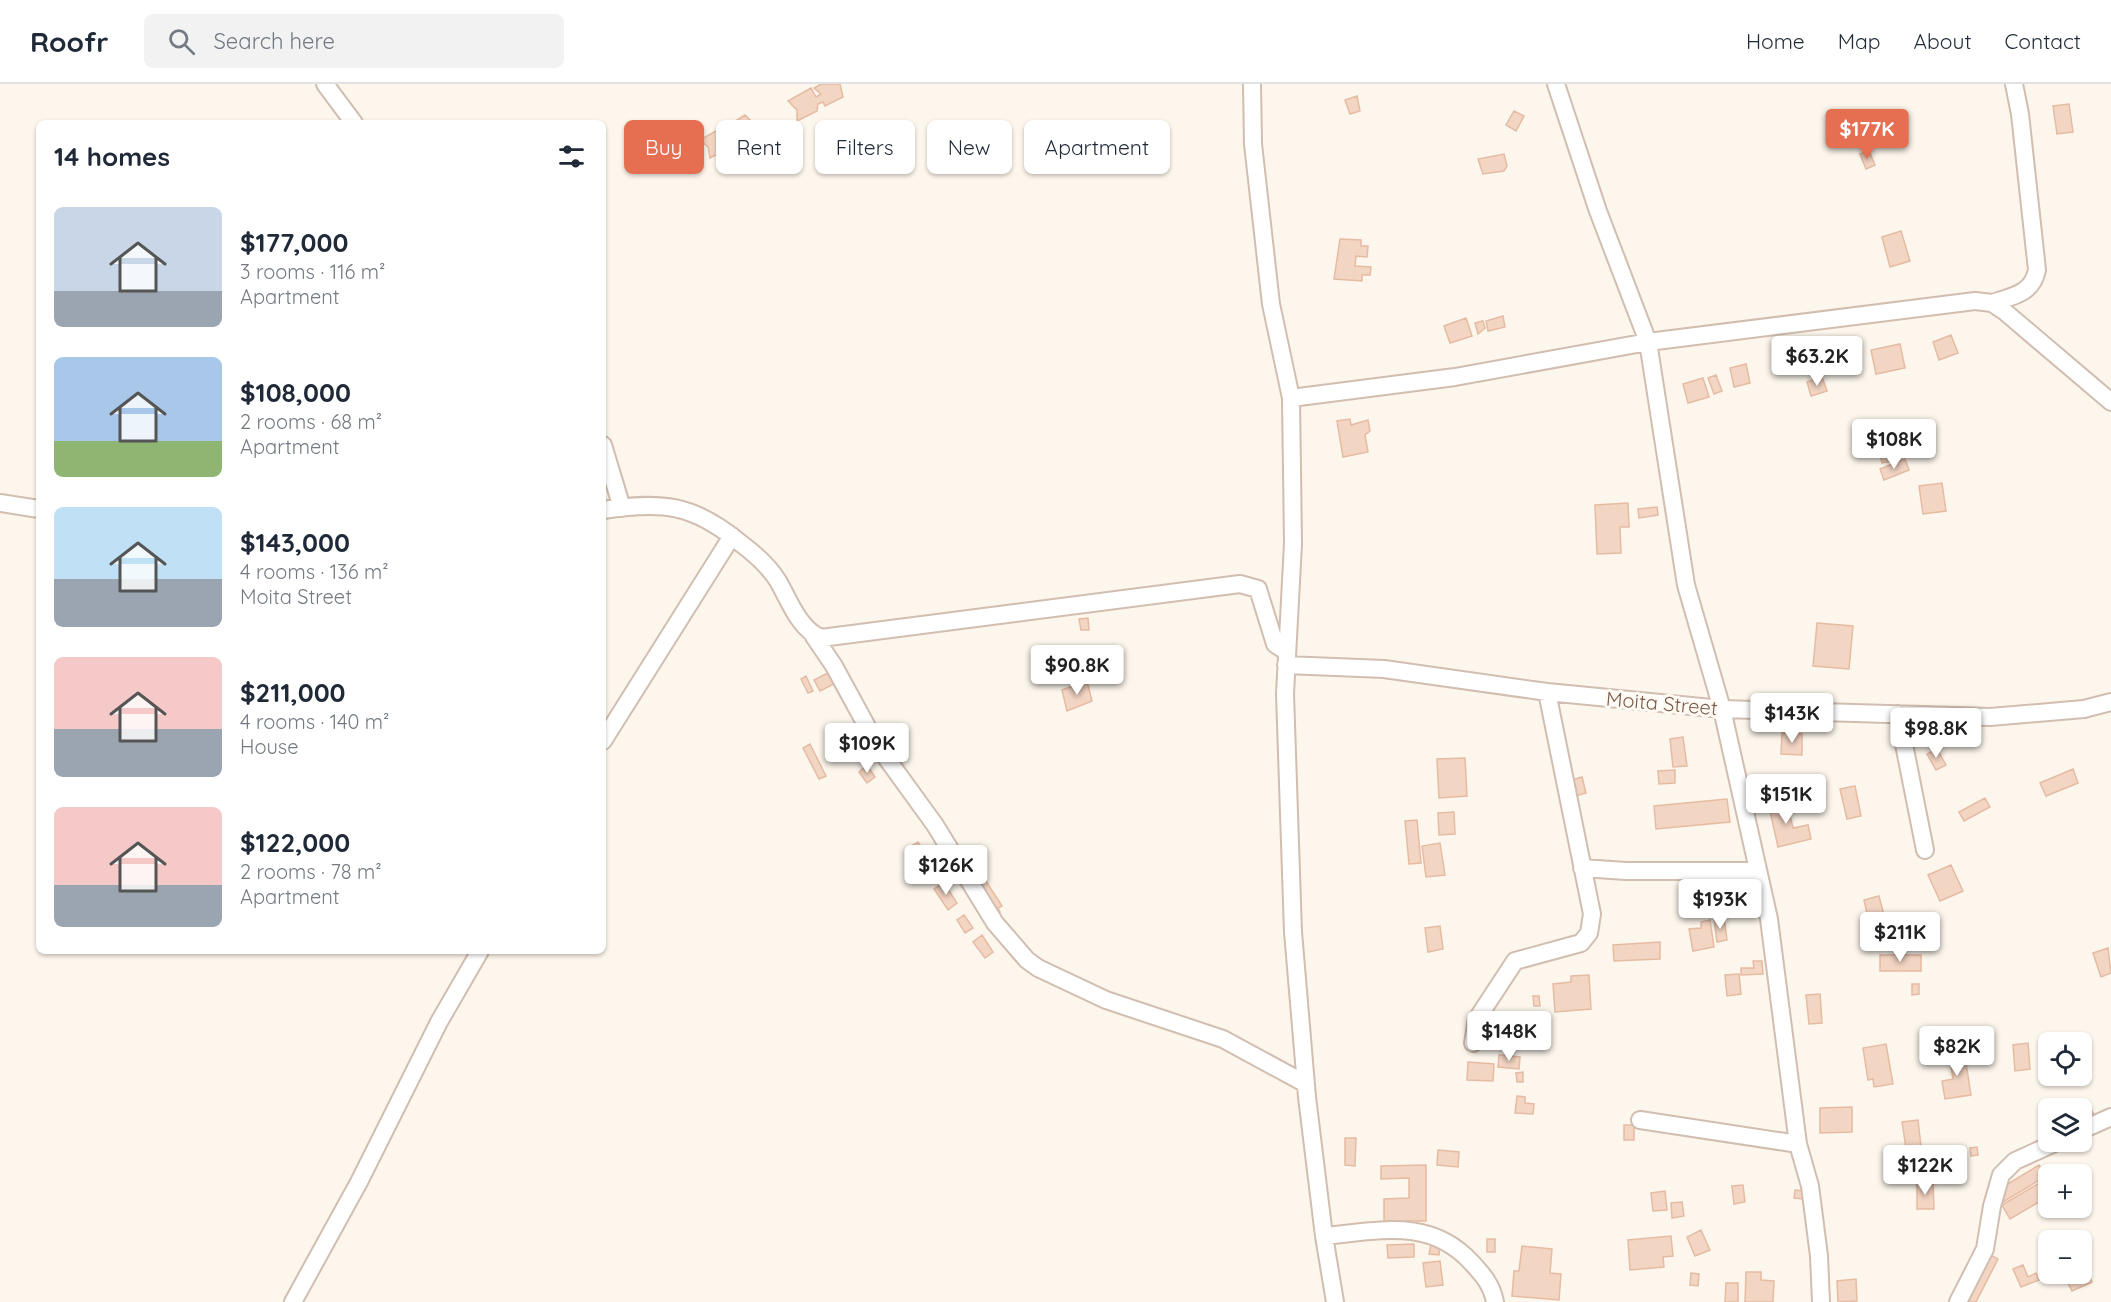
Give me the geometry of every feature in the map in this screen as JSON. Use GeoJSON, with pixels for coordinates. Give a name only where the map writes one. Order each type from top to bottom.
{"type":"FeatureCollection","features":[{"type":"Feature","properties":{"kind":"street"},"geometry":{"type":"LineString","coordinates":[[325,84],[352,120]]}},
{"type":"Feature","properties":{"kind":"street"},"geometry":{"type":"LineString","coordinates":[[1252,84],[1253,144],[1271,304],[1291,398],[1293,544],[1284,694],[1293,932],[1306,1084],[1324,1236],[1335,1302]]}},
{"type":"Feature","properties":{"kind":"street"},"geometry":{"type":"LineString","coordinates":[[1556,84],[1598,211],[1648,342],[1686,585],[1722,709],[1756,872],[1768,918],[1798,1144],[1810,1186],[1819,1256],[1821,1302]]}},
{"type":"Feature","properties":{"kind":"street"},"geometry":{"type":"LineString","coordinates":[[1291,398],[1455,377],[1648,342],[1975,301],[1992,303],[2026,291],[2034,282],[2037,270],[2020,114],[2014,84]]}},
{"type":"Feature","properties":{"kind":"street"},"geometry":{"type":"LineString","coordinates":[[1992,303],[2021,324],[2111,402]]}},
{"type":"Feature","properties":{"kind":"street"},"geometry":{"type":"LineString","coordinates":[[606,455],[622,508]]}},
{"type":"Feature","properties":{"kind":"street"},"geometry":{"type":"LineString","coordinates":[[0,502],[36,508]]}},
{"type":"Feature","properties":{"kind":"street"},"geometry":{"type":"LineString","coordinates":[[606,510],[670,507],[695,513],[715,522],[759,558],[771,572],[834,666],[877,745],[935,825],[990,914],[1027,960],[1038,968],[1106,1000],[1223,1039],[1306,1084]]}},
{"type":"Feature","properties":{"kind":"street"},"geometry":{"type":"LineString","coordinates":[[606,736],[732,536]]}},
{"type":"Feature","properties":{"kind":"street"},"geometry":{"type":"LineString","coordinates":[[813,634],[821,638],[1240,584],[1258,589],[1275,644],[1287,658]]}},
{"type":"Feature","properties":{"kind":"street","name":"Moita Street"},"geometry":{"type":"LineString","coordinates":[[1287,658],[1547,692],[1722,709],[1990,717],[2084,709],[2111,702]]}},
{"type":"Feature","properties":{"kind":"street"},"geometry":{"type":"LineString","coordinates":[[1473,1043],[1477,1019],[1515,961],[1521,957],[1565,949],[1585,940],[1591,926],[1592,914],[1547,692]]}},
{"type":"Feature","properties":{"kind":"street"},"geometry":{"type":"LineString","coordinates":[[1898,714],[1924,850]]}},
{"type":"Feature","properties":{"kind":"street"},"geometry":{"type":"LineString","coordinates":[[1582,868],[1626,872],[1756,872]]}},
{"type":"Feature","properties":{"kind":"street"},"geometry":{"type":"LineString","coordinates":[[293,1302],[359,1182],[439,1022],[478,954]]}},
{"type":"Feature","properties":{"kind":"street"},"geometry":{"type":"LineString","coordinates":[[2092,1126],[2111,1117]]}},
{"type":"Feature","properties":{"kind":"street"},"geometry":{"type":"LineString","coordinates":[[1641,1120],[1728,1136],[1798,1144]]}},
{"type":"Feature","properties":{"kind":"street"},"geometry":{"type":"LineString","coordinates":[[1958,1302],[1985,1250],[1992,1206],[2001,1175],[2015,1161],[2038,1151]]}},
{"type":"Feature","properties":{"kind":"street"},"geometry":{"type":"LineString","coordinates":[[1324,1236],[1398,1229],[1444,1239],[1465,1255],[1486,1279],[1495,1302]]}},
{"type":"Feature","properties":{"kind":"building"},"geometry":{"type":"Polygon","coordinates":[[[821,84],[840,84],[843,97],[825,106],[823,102],[818,104],[817,111],[797,120],[797,110],[788,101],[811,88],[816,97],[821,94],[814,88],[821,84]]]}},
{"type":"Feature","properties":{"kind":"building"},"geometry":{"type":"Polygon","coordinates":[[[1357,96],[1360,111],[1350,114],[1345,100],[1357,96]]]}},
{"type":"Feature","properties":{"kind":"building"},"geometry":{"type":"Polygon","coordinates":[[[2069,104],[2073,132],[2057,134],[2053,106],[2069,104]]]}},
{"type":"Feature","properties":{"kind":"building"},"geometry":{"type":"Polygon","coordinates":[[[1514,111],[1524,116],[1516,131],[1506,125],[1514,111]]]}},
{"type":"Feature","properties":{"kind":"building"},"geometry":{"type":"Polygon","coordinates":[[[745,115],[750,120],[737,120],[745,115]]]}},
{"type":"Feature","properties":{"kind":"building"},"geometry":{"type":"Polygon","coordinates":[[[716,131],[716,155],[710,158],[708,147],[704,144],[704,138],[716,131]]]}},
{"type":"Feature","properties":{"kind":"building"},"geometry":{"type":"Polygon","coordinates":[[[1869,151],[1875,165],[1866,169],[1860,154],[1869,151]]]}},
{"type":"Feature","properties":{"kind":"building"},"geometry":{"type":"Polygon","coordinates":[[[1504,154],[1507,166],[1504,171],[1483,174],[1478,159],[1504,154]]]}},
{"type":"Feature","properties":{"kind":"building"},"geometry":{"type":"Polygon","coordinates":[[[1901,231],[1910,261],[1890,267],[1882,237],[1901,231]]]}},
{"type":"Feature","properties":{"kind":"building"},"geometry":{"type":"Polygon","coordinates":[[[1340,239],[1361,240],[1361,246],[1368,246],[1367,257],[1356,256],[1355,266],[1371,267],[1370,275],[1362,275],[1362,281],[1334,279],[1340,239]]]}},
{"type":"Feature","properties":{"kind":"building"},"geometry":{"type":"Polygon","coordinates":[[[1503,316],[1505,327],[1488,331],[1486,321],[1503,316]]]}},
{"type":"Feature","properties":{"kind":"building"},"geometry":{"type":"Polygon","coordinates":[[[1466,318],[1472,336],[1450,343],[1444,326],[1466,318]]]}},
{"type":"Feature","properties":{"kind":"building"},"geometry":{"type":"Polygon","coordinates":[[[1483,321],[1485,328],[1478,334],[1475,323],[1483,321]]]}},
{"type":"Feature","properties":{"kind":"building"},"geometry":{"type":"Polygon","coordinates":[[[1951,335],[1958,353],[1939,360],[1933,342],[1951,335]]]}},
{"type":"Feature","properties":{"kind":"building"},"geometry":{"type":"Polygon","coordinates":[[[1900,344],[1905,368],[1876,374],[1871,350],[1900,344]]]}},
{"type":"Feature","properties":{"kind":"building"},"geometry":{"type":"Polygon","coordinates":[[[1746,364],[1750,383],[1734,387],[1730,368],[1746,364]]]}},
{"type":"Feature","properties":{"kind":"building"},"geometry":{"type":"Polygon","coordinates":[[[1716,375],[1722,391],[1714,394],[1708,378],[1716,375]]]}},
{"type":"Feature","properties":{"kind":"building"},"geometry":{"type":"Polygon","coordinates":[[[1822,377],[1827,391],[1811,396],[1807,382],[1822,377]]]}},
{"type":"Feature","properties":{"kind":"building"},"geometry":{"type":"Polygon","coordinates":[[[1703,378],[1709,397],[1688,403],[1683,384],[1703,378]]]}},
{"type":"Feature","properties":{"kind":"building"},"geometry":{"type":"Polygon","coordinates":[[[1350,419],[1351,425],[1368,420],[1370,431],[1365,435],[1368,452],[1343,457],[1337,421],[1350,419]]]}},
{"type":"Feature","properties":{"kind":"building"},"geometry":{"type":"Polygon","coordinates":[[[1888,430],[1895,460],[1882,463],[1875,434],[1888,430]]]}},
{"type":"Feature","properties":{"kind":"building"},"geometry":{"type":"Polygon","coordinates":[[[1905,459],[1909,470],[1884,480],[1880,469],[1905,459]]]}},
{"type":"Feature","properties":{"kind":"building"},"geometry":{"type":"Polygon","coordinates":[[[1942,483],[1946,511],[1923,514],[1919,486],[1942,483]]]}},
{"type":"Feature","properties":{"kind":"building"},"geometry":{"type":"Polygon","coordinates":[[[1628,503],[1629,527],[1620,527],[1621,553],[1597,554],[1595,505],[1628,503]]]}},
{"type":"Feature","properties":{"kind":"building"},"geometry":{"type":"Polygon","coordinates":[[[1657,507],[1658,515],[1639,518],[1638,509],[1657,507]]]}},
{"type":"Feature","properties":{"kind":"building"},"geometry":{"type":"Polygon","coordinates":[[[1088,618],[1089,630],[1081,630],[1079,619],[1088,618]]]}},
{"type":"Feature","properties":{"kind":"building"},"geometry":{"type":"Polygon","coordinates":[[[1817,623],[1853,626],[1849,669],[1813,666],[1817,623]]]}},
{"type":"Feature","properties":{"kind":"building"},"geometry":{"type":"Polygon","coordinates":[[[828,673],[834,684],[820,691],[814,680],[828,673]]]}},
{"type":"Feature","properties":{"kind":"building"},"geometry":{"type":"Polygon","coordinates":[[[806,676],[813,691],[808,693],[801,679],[806,676]]]}},
{"type":"Feature","properties":{"kind":"building"},"geometry":{"type":"Polygon","coordinates":[[[1087,681],[1092,701],[1067,711],[1062,690],[1087,681]]]}},
{"type":"Feature","properties":{"kind":"building"},"geometry":{"type":"Polygon","coordinates":[[[1782,733],[1802,734],[1802,755],[1781,754],[1782,733]]]}},
{"type":"Feature","properties":{"kind":"building"},"geometry":{"type":"Polygon","coordinates":[[[1683,737],[1687,766],[1673,767],[1670,739],[1683,737]]]}},
{"type":"Feature","properties":{"kind":"building"},"geometry":{"type":"Polygon","coordinates":[[[810,744],[826,776],[819,779],[803,748],[810,744]]]}},
{"type":"Feature","properties":{"kind":"building"},"geometry":{"type":"Polygon","coordinates":[[[1937,749],[1946,765],[1936,770],[1927,754],[1937,749]]]}},
{"type":"Feature","properties":{"kind":"building"},"geometry":{"type":"Polygon","coordinates":[[[1465,758],[1467,796],[1439,798],[1437,759],[1465,758]]]}},
{"type":"Feature","properties":{"kind":"building"},"geometry":{"type":"Polygon","coordinates":[[[867,765],[875,777],[867,783],[859,772],[867,765]]]}},
{"type":"Feature","properties":{"kind":"building"},"geometry":{"type":"Polygon","coordinates":[[[2073,769],[2078,783],[2046,796],[2040,783],[2073,769]]]}},
{"type":"Feature","properties":{"kind":"building"},"geometry":{"type":"Polygon","coordinates":[[[1675,770],[1675,783],[1659,784],[1658,771],[1675,770]]]}},
{"type":"Feature","properties":{"kind":"building"},"geometry":{"type":"Polygon","coordinates":[[[1582,777],[1586,793],[1575,796],[1571,780],[1582,777]]]}},
{"type":"Feature","properties":{"kind":"building"},"geometry":{"type":"Polygon","coordinates":[[[1812,780],[1815,791],[1807,793],[1805,781],[1812,780]]]}},
{"type":"Feature","properties":{"kind":"building"},"geometry":{"type":"Polygon","coordinates":[[[1855,786],[1861,816],[1847,819],[1840,789],[1855,786]]]}},
{"type":"Feature","properties":{"kind":"building"},"geometry":{"type":"Polygon","coordinates":[[[1786,798],[1793,828],[1808,825],[1811,839],[1778,847],[1768,802],[1786,798]]]}},
{"type":"Feature","properties":{"kind":"building"},"geometry":{"type":"Polygon","coordinates":[[[1985,798],[1990,807],[1964,821],[1959,812],[1985,798]]]}},
{"type":"Feature","properties":{"kind":"building"},"geometry":{"type":"Polygon","coordinates":[[[1727,799],[1730,822],[1656,829],[1654,806],[1727,799]]]}},
{"type":"Feature","properties":{"kind":"building"},"geometry":{"type":"Polygon","coordinates":[[[1454,812],[1455,834],[1439,835],[1438,813],[1454,812]]]}},
{"type":"Feature","properties":{"kind":"building"},"geometry":{"type":"Polygon","coordinates":[[[1417,820],[1421,863],[1409,864],[1405,821],[1417,820]]]}},
{"type":"Feature","properties":{"kind":"building"},"geometry":{"type":"Polygon","coordinates":[[[918,842],[933,867],[923,874],[908,848],[918,842]]]}},
{"type":"Feature","properties":{"kind":"building"},"geometry":{"type":"Polygon","coordinates":[[[1440,843],[1445,875],[1426,877],[1422,846],[1440,843]]]}},
{"type":"Feature","properties":{"kind":"building"},"geometry":{"type":"Polygon","coordinates":[[[1951,865],[1963,891],[1940,901],[1928,875],[1951,865]]]}},
{"type":"Feature","properties":{"kind":"building"},"geometry":{"type":"Polygon","coordinates":[[[980,872],[1002,906],[998,908],[1000,912],[993,916],[970,878],[980,872]]]}},
{"type":"Feature","properties":{"kind":"building"},"geometry":{"type":"Polygon","coordinates":[[[944,883],[957,903],[948,910],[934,889],[944,883]]]}},
{"type":"Feature","properties":{"kind":"building"},"geometry":{"type":"Polygon","coordinates":[[[1879,896],[1886,923],[1870,927],[1864,900],[1879,896]]]}},
{"type":"Feature","properties":{"kind":"building"},"geometry":{"type":"Polygon","coordinates":[[[964,915],[973,928],[965,933],[957,920],[964,915]]]}},
{"type":"Feature","properties":{"kind":"building"},"geometry":{"type":"Polygon","coordinates":[[[1724,918],[1727,940],[1717,942],[1714,919],[1724,918]]]}},
{"type":"Feature","properties":{"kind":"building"},"geometry":{"type":"Polygon","coordinates":[[[1710,920],[1714,947],[1693,951],[1689,929],[1701,928],[1701,922],[1710,920]]]}},
{"type":"Feature","properties":{"kind":"building"},"geometry":{"type":"Polygon","coordinates":[[[1440,926],[1443,949],[1428,952],[1425,928],[1440,926]]]}},
{"type":"Feature","properties":{"kind":"building"},"geometry":{"type":"Polygon","coordinates":[[[982,935],[993,952],[985,958],[973,942],[982,935]]]}},
{"type":"Feature","properties":{"kind":"building"},"geometry":{"type":"Polygon","coordinates":[[[1660,942],[1660,959],[1614,961],[1613,945],[1660,942]]]}},
{"type":"Feature","properties":{"kind":"building"},"geometry":{"type":"Polygon","coordinates":[[[2108,948],[2111,973],[2101,977],[2093,953],[2108,948]]]}},
{"type":"Feature","properties":{"kind":"building"},"geometry":{"type":"Polygon","coordinates":[[[1880,955],[1921,955],[1921,971],[1880,971],[1880,955]]]}},
{"type":"Feature","properties":{"kind":"building"},"geometry":{"type":"Polygon","coordinates":[[[1753,961],[1762,961],[1763,974],[1741,975],[1741,968],[1754,968],[1753,961]]]}},
{"type":"Feature","properties":{"kind":"building"},"geometry":{"type":"Polygon","coordinates":[[[1739,974],[1741,994],[1727,996],[1725,975],[1739,974]]]}},
{"type":"Feature","properties":{"kind":"building"},"geometry":{"type":"Polygon","coordinates":[[[1589,975],[1591,1009],[1555,1012],[1553,984],[1571,982],[1571,976],[1589,975]]]}},
{"type":"Feature","properties":{"kind":"building"},"geometry":{"type":"Polygon","coordinates":[[[1912,984],[1919,984],[1919,994],[1912,995],[1912,984]]]}},
{"type":"Feature","properties":{"kind":"building"},"geometry":{"type":"Polygon","coordinates":[[[1820,994],[1822,1023],[1809,1024],[1806,995],[1820,994]]]}},
{"type":"Feature","properties":{"kind":"building"},"geometry":{"type":"Polygon","coordinates":[[[1533,996],[1539,996],[1540,1006],[1534,1006],[1533,996]]]}},
{"type":"Feature","properties":{"kind":"building"},"geometry":{"type":"Polygon","coordinates":[[[2028,1043],[2030,1069],[2015,1071],[2013,1045],[2028,1043]]]}},
{"type":"Feature","properties":{"kind":"building"},"geometry":{"type":"Polygon","coordinates":[[[1886,1044],[1893,1084],[1874,1087],[1873,1079],[1868,1080],[1863,1048],[1886,1044]]]}},
{"type":"Feature","properties":{"kind":"building"},"geometry":{"type":"Polygon","coordinates":[[[1964,1050],[1971,1095],[1945,1099],[1942,1081],[1953,1079],[1949,1053],[1964,1050]]]}},
{"type":"Feature","properties":{"kind":"building"},"geometry":{"type":"Polygon","coordinates":[[[1499,1055],[1520,1057],[1519,1069],[1498,1067],[1499,1055]]]}},
{"type":"Feature","properties":{"kind":"building"},"geometry":{"type":"Polygon","coordinates":[[[1468,1062],[1494,1064],[1493,1081],[1467,1080],[1468,1062]]]}},
{"type":"Feature","properties":{"kind":"building"},"geometry":{"type":"Polygon","coordinates":[[[1523,1072],[1523,1082],[1517,1082],[1516,1073],[1523,1072]]]}},
{"type":"Feature","properties":{"kind":"building"},"geometry":{"type":"Polygon","coordinates":[[[1517,1096],[1525,1097],[1525,1103],[1534,1104],[1533,1114],[1515,1113],[1517,1096]]]}},
{"type":"Feature","properties":{"kind":"building"},"geometry":{"type":"Polygon","coordinates":[[[1852,1107],[1852,1132],[1820,1133],[1820,1108],[1852,1107]]]}},
{"type":"Feature","properties":{"kind":"building"},"geometry":{"type":"Polygon","coordinates":[[[1918,1120],[1921,1146],[1906,1148],[1902,1122],[1918,1120]]]}},
{"type":"Feature","properties":{"kind":"building"},"geometry":{"type":"Polygon","coordinates":[[[1624,1125],[1634,1125],[1634,1140],[1624,1140],[1624,1125]]]}},
{"type":"Feature","properties":{"kind":"building"},"geometry":{"type":"Polygon","coordinates":[[[1345,1138],[1356,1138],[1355,1166],[1345,1165],[1345,1138]]]}},
{"type":"Feature","properties":{"kind":"building"},"geometry":{"type":"Polygon","coordinates":[[[1977,1147],[1978,1155],[1971,1156],[1970,1148],[1977,1147]]]}},
{"type":"Feature","properties":{"kind":"building"},"geometry":{"type":"Polygon","coordinates":[[[1930,1148],[1930,1158],[1924,1158],[1923,1149],[1930,1148]]]}},
{"type":"Feature","properties":{"kind":"building"},"geometry":{"type":"Polygon","coordinates":[[[1948,1148],[1963,1148],[1962,1174],[1947,1174],[1948,1148]]]}},
{"type":"Feature","properties":{"kind":"building"},"geometry":{"type":"Polygon","coordinates":[[[1438,1150],[1459,1152],[1458,1167],[1437,1165],[1438,1150]]]}},
{"type":"Feature","properties":{"kind":"building"},"geometry":{"type":"Polygon","coordinates":[[[1426,1165],[1426,1221],[1384,1221],[1384,1199],[1409,1198],[1409,1178],[1381,1179],[1381,1166],[1426,1165]]]}},
{"type":"Feature","properties":{"kind":"building"},"geometry":{"type":"Polygon","coordinates":[[[2038,1166],[2038,1181],[2003,1202],[1996,1191],[2038,1166]]]}},
{"type":"Feature","properties":{"kind":"building"},"geometry":{"type":"Polygon","coordinates":[[[1917,1182],[1933,1182],[1934,1209],[1917,1209],[1917,1182]]]}},
{"type":"Feature","properties":{"kind":"building"},"geometry":{"type":"Polygon","coordinates":[[[2038,1184],[2038,1202],[2010,1219],[2002,1205],[2038,1184]]]}},
{"type":"Feature","properties":{"kind":"building"},"geometry":{"type":"Polygon","coordinates":[[[1743,1185],[1745,1202],[1734,1204],[1732,1186],[1743,1185]]]}},
{"type":"Feature","properties":{"kind":"building"},"geometry":{"type":"Polygon","coordinates":[[[1795,1190],[1804,1191],[1803,1199],[1794,1198],[1795,1190]]]}},
{"type":"Feature","properties":{"kind":"building"},"geometry":{"type":"Polygon","coordinates":[[[1665,1191],[1667,1210],[1653,1211],[1651,1193],[1665,1191]]]}},
{"type":"Feature","properties":{"kind":"building"},"geometry":{"type":"Polygon","coordinates":[[[1682,1202],[1684,1216],[1672,1218],[1671,1203],[1682,1202]]]}},
{"type":"Feature","properties":{"kind":"building"},"geometry":{"type":"Polygon","coordinates":[[[1701,1230],[1710,1250],[1695,1256],[1687,1237],[1701,1230]]]}},
{"type":"Feature","properties":{"kind":"building"},"geometry":{"type":"Polygon","coordinates":[[[1671,1236],[1673,1256],[1663,1257],[1664,1267],[1630,1270],[1628,1240],[1671,1236]]]}},
{"type":"Feature","properties":{"kind":"building"},"geometry":{"type":"Polygon","coordinates":[[[1487,1239],[1495,1239],[1495,1252],[1487,1252],[1487,1239]]]}},
{"type":"Feature","properties":{"kind":"building"},"geometry":{"type":"Polygon","coordinates":[[[1414,1244],[1414,1257],[1388,1258],[1387,1245],[1414,1244]]]}},
{"type":"Feature","properties":{"kind":"building"},"geometry":{"type":"Polygon","coordinates":[[[1431,1244],[1440,1245],[1439,1255],[1429,1254],[1431,1244]]]}},
{"type":"Feature","properties":{"kind":"building"},"geometry":{"type":"Polygon","coordinates":[[[1522,1246],[1552,1249],[1550,1273],[1561,1274],[1559,1300],[1512,1296],[1514,1271],[1519,1271],[1522,1246]]]}},
{"type":"Feature","properties":{"kind":"building"},"geometry":{"type":"Polygon","coordinates":[[[1987,1253],[1998,1259],[1976,1302],[1962,1302],[1987,1253]]]}},
{"type":"Feature","properties":{"kind":"building"},"geometry":{"type":"Polygon","coordinates":[[[1440,1261],[1443,1285],[1426,1287],[1423,1263],[1440,1261]]]}},
{"type":"Feature","properties":{"kind":"building"},"geometry":{"type":"Polygon","coordinates":[[[2023,1265],[2028,1277],[2036,1273],[2038,1280],[2021,1287],[2013,1269],[2023,1265]]]}},
{"type":"Feature","properties":{"kind":"building"},"geometry":{"type":"Polygon","coordinates":[[[1746,1272],[1761,1272],[1761,1280],[1774,1281],[1773,1302],[1745,1302],[1746,1272]]]}},
{"type":"Feature","properties":{"kind":"building"},"geometry":{"type":"Polygon","coordinates":[[[1691,1273],[1699,1274],[1698,1286],[1690,1285],[1691,1273]]]}},
{"type":"Feature","properties":{"kind":"building"},"geometry":{"type":"Polygon","coordinates":[[[1856,1279],[1857,1301],[1838,1302],[1837,1281],[1856,1279]]]}},
{"type":"Feature","properties":{"kind":"building"},"geometry":{"type":"Polygon","coordinates":[[[1726,1283],[1738,1283],[1738,1302],[1725,1302],[1726,1283]]]}},
{"type":"Feature","properties":{"kind":"building"},"geometry":{"type":"Polygon","coordinates":[[[2068,1284],[2088,1284],[2072,1291],[2068,1284]]]}}]}
